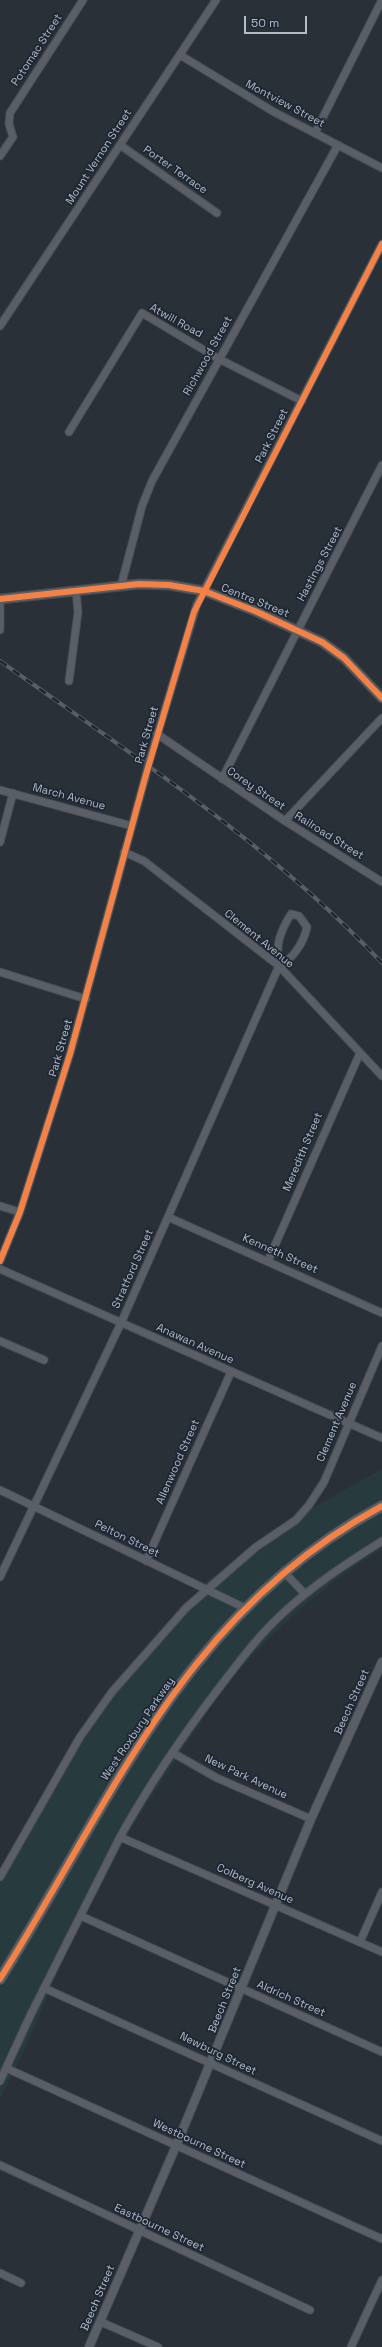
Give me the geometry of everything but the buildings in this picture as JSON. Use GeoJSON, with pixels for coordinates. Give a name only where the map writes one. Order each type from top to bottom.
{"type":"FeatureCollection","features":[{"type":"Feature","properties":{"kind":"main road","name":"Centre Street"},"geometry":{"type":"LineString","coordinates":[[0,599],[121,586],[159,584],[204,592],[298,630],[336,652],[382,698]]}},
{"type":"Feature","properties":{"kind":"main road","name":"West Roxbury Parkway"},"geometry":{"type":"LineString","coordinates":[[0,1979],[118,1776],[154,1720],[198,1661],[245,1608],[284,1572],[336,1533],[382,1506]]}},
{"type":"Feature","properties":{"kind":"street","name":"Potomac Street"},"geometry":{"type":"LineString","coordinates":[[0,156],[13,137],[9,124],[10,113],[83,0]]}},
{"type":"Feature","properties":{"kind":"street","name":"Mount Vernon Street"},"geometry":{"type":"LineString","coordinates":[[0,326],[216,0]]}},
{"type":"Feature","properties":{"kind":"street"},"geometry":{"type":"LineString","coordinates":[[315,133],[382,0]]}},
{"type":"Feature","properties":{"kind":"street","name":"Montview Street"},"geometry":{"type":"LineString","coordinates":[[180,55],[235,91],[382,168]]}},
{"type":"Feature","properties":{"kind":"street"},"geometry":{"type":"LineString","coordinates":[[0,123],[9,124]]}},
{"type":"Feature","properties":{"kind":"street","name":"Porter Terrace"},"geometry":{"type":"LineString","coordinates":[[120,145],[217,213]]}},
{"type":"Feature","properties":{"kind":"street","name":"Richwood Street"},"geometry":{"type":"LineString","coordinates":[[121,586],[146,495],[219,359],[338,146]]}},
{"type":"Feature","properties":{"kind":"street","name":"Park Street"},"geometry":{"type":"LineString","coordinates":[[0,1261],[20,1212],[70,1054],[86,999],[144,778],[194,612],[382,244]]}},
{"type":"Feature","properties":{"kind":"street","name":"Atwill Road"},"geometry":{"type":"LineString","coordinates":[[69,432],[142,313],[219,359],[302,401]]}},
{"type":"Feature","properties":{"kind":"street","name":"Hastings Street"},"geometry":{"type":"LineString","coordinates":[[222,779],[382,465]]}},
{"type":"Feature","properties":{"kind":"street"},"geometry":{"type":"LineString","coordinates":[[69,681],[78,612],[76,591]]}},
{"type":"Feature","properties":{"kind":"street"},"geometry":{"type":"LineString","coordinates":[[0,604],[0,630]]}},
{"type":"Feature","properties":{"kind":"street","name":"Corey Street"},"geometry":{"type":"LineString","coordinates":[[157,734],[284,822],[382,718]]}},
{"type":"Feature","properties":{"kind":"street","name":"March Avenue"},"geometry":{"type":"LineString","coordinates":[[0,790],[132,826]]}},
{"type":"Feature","properties":{"kind":"street"},"geometry":{"type":"LineString","coordinates":[[0,842],[13,794]]}},
{"type":"Feature","properties":{"kind":"street","name":"Railroad Street"},"geometry":{"type":"LineString","coordinates":[[284,822],[382,882]]}},
{"type":"Feature","properties":{"kind":"street","name":"Clement Avenue"},"geometry":{"type":"LineString","coordinates":[[124,852],[144,861],[279,966],[382,1076]]}},
{"type":"Feature","properties":{"kind":"street","name":"Stratford Street"},"geometry":{"type":"LineString","coordinates":[[0,1577],[121,1323],[279,966],[277,942],[291,914],[299,916],[308,927],[306,932],[292,958],[279,966]]}},
{"type":"Feature","properties":{"kind":"street"},"geometry":{"type":"LineString","coordinates":[[0,972],[86,999]]}},
{"type":"Feature","properties":{"kind":"street","name":"Meredith Street"},"geometry":{"type":"LineString","coordinates":[[268,1261],[360,1053]]}},
{"type":"Feature","properties":{"kind":"street"},"geometry":{"type":"LineString","coordinates":[[0,1206],[20,1212]]}},
{"type":"Feature","properties":{"kind":"street","name":"Kenneth Street"},"geometry":{"type":"LineString","coordinates":[[168,1217],[382,1313]]}},
{"type":"Feature","properties":{"kind":"street","name":"Anawan Avenue"},"geometry":{"type":"LineString","coordinates":[[0,1269],[382,1438]]}},
{"type":"Feature","properties":{"kind":"street"},"geometry":{"type":"LineString","coordinates":[[0,1341],[44,1360]]}},
{"type":"Feature","properties":{"kind":"street","name":"Clement Avenue"},"geometry":{"type":"LineString","coordinates":[[205,1590],[256,1547],[296,1520],[309,1505],[324,1482],[382,1346]]}},
{"type":"Feature","properties":{"kind":"street","name":"Allenwood Street"},"geometry":{"type":"LineString","coordinates":[[146,1560],[230,1372]]}},
{"type":"Feature","properties":{"kind":"street","name":"Pelton Street"},"geometry":{"type":"LineString","coordinates":[[0,1490],[35,1505],[205,1590],[245,1608]]}},
{"type":"Feature","properties":{"kind":"street"},"geometry":{"type":"LineString","coordinates":[[0,2081],[44,1988],[120,1837],[173,1753],[251,1647],[282,1614],[336,1570],[382,1541]]}},
{"type":"Feature","properties":{"kind":"street"},"geometry":{"type":"LineString","coordinates":[[284,1572],[305,1594]]}},
{"type":"Feature","properties":{"kind":"street"},"geometry":{"type":"LineString","coordinates":[[0,1877],[80,1737],[112,1692],[146,1652],[205,1590]]}},
{"type":"Feature","properties":{"kind":"street","name":"Beech Street"},"geometry":{"type":"LineString","coordinates":[[89,2347],[140,2232],[311,1819],[382,1662]]}},
{"type":"Feature","properties":{"kind":"street","name":"New Park Avenue"},"geometry":{"type":"LineString","coordinates":[[173,1753],[217,1778],[311,1819]]}},
{"type":"Feature","properties":{"kind":"street","name":"Colberg Avenue"},"geometry":{"type":"LineString","coordinates":[[120,1837],[382,1952]]}},
{"type":"Feature","properties":{"kind":"street"},"geometry":{"type":"LineString","coordinates":[[360,1942],[382,1892]]}},
{"type":"Feature","properties":{"kind":"street","name":"Aldrich Street"},"geometry":{"type":"LineString","coordinates":[[81,1916],[382,2052]]}},
{"type":"Feature","properties":{"kind":"street","name":"Newburg Street"},"geometry":{"type":"LineString","coordinates":[[44,1988],[382,2140]]}},
{"type":"Feature","properties":{"kind":"street","name":"Westbourne Street"},"geometry":{"type":"LineString","coordinates":[[6,2068],[382,2239]]}},
{"type":"Feature","properties":{"kind":"street","name":"Eastbourne Street"},"geometry":{"type":"LineString","coordinates":[[0,2165],[140,2232],[310,2310]]}},
{"type":"Feature","properties":{"kind":"street"},"geometry":{"type":"LineString","coordinates":[[0,2273],[21,2283]]}},
{"type":"Feature","properties":{"kind":"street"},"geometry":{"type":"LineString","coordinates":[[351,2347],[382,2280]]}},
{"type":"Feature","properties":{"kind":"street"},"geometry":{"type":"LineString","coordinates":[[374,2299],[382,2299]]}},
{"type":"Feature","properties":{"kind":"street"},"geometry":{"type":"LineString","coordinates":[[101,2322],[158,2347]]}},
{"type":"Feature","properties":{"kind":"green space"},"geometry":{"type":"Polygon","coordinates":[[[382,1469],[382,1549],[339,1578],[297,1612],[259,1649],[224,1687],[132,1826],[71,1942],[23,2053],[0,2099],[0,1871],[24,1828],[89,1723],[194,1603],[205,1583],[234,1560],[279,1535],[305,1512],[382,1469]]]}},
{"type":"Feature","properties":{"kind":"railway"},"geometry":{"type":"LineString","coordinates":[[0,661],[149,766],[247,840],[294,879],[339,920],[382,963]]}},
{"type":"Feature","properties":{"kind":"cycle path"},"geometry":{"type":"LineString","coordinates":[[0,1261],[20,1212],[70,1054],[145,778],[194,612],[382,244]]}},
{"type":"Feature","properties":{"kind":"cycle path"},"geometry":{"type":"LineString","coordinates":[[0,599],[139,584],[169,585],[204,591],[255,611],[322,642],[344,658],[382,698]]}},
{"type":"Feature","properties":{"kind":"cycle path"},"geometry":{"type":"LineString","coordinates":[[0,1979],[118,1778],[159,1715],[203,1655],[254,1600],[313,1550],[382,1506]]}}]}
